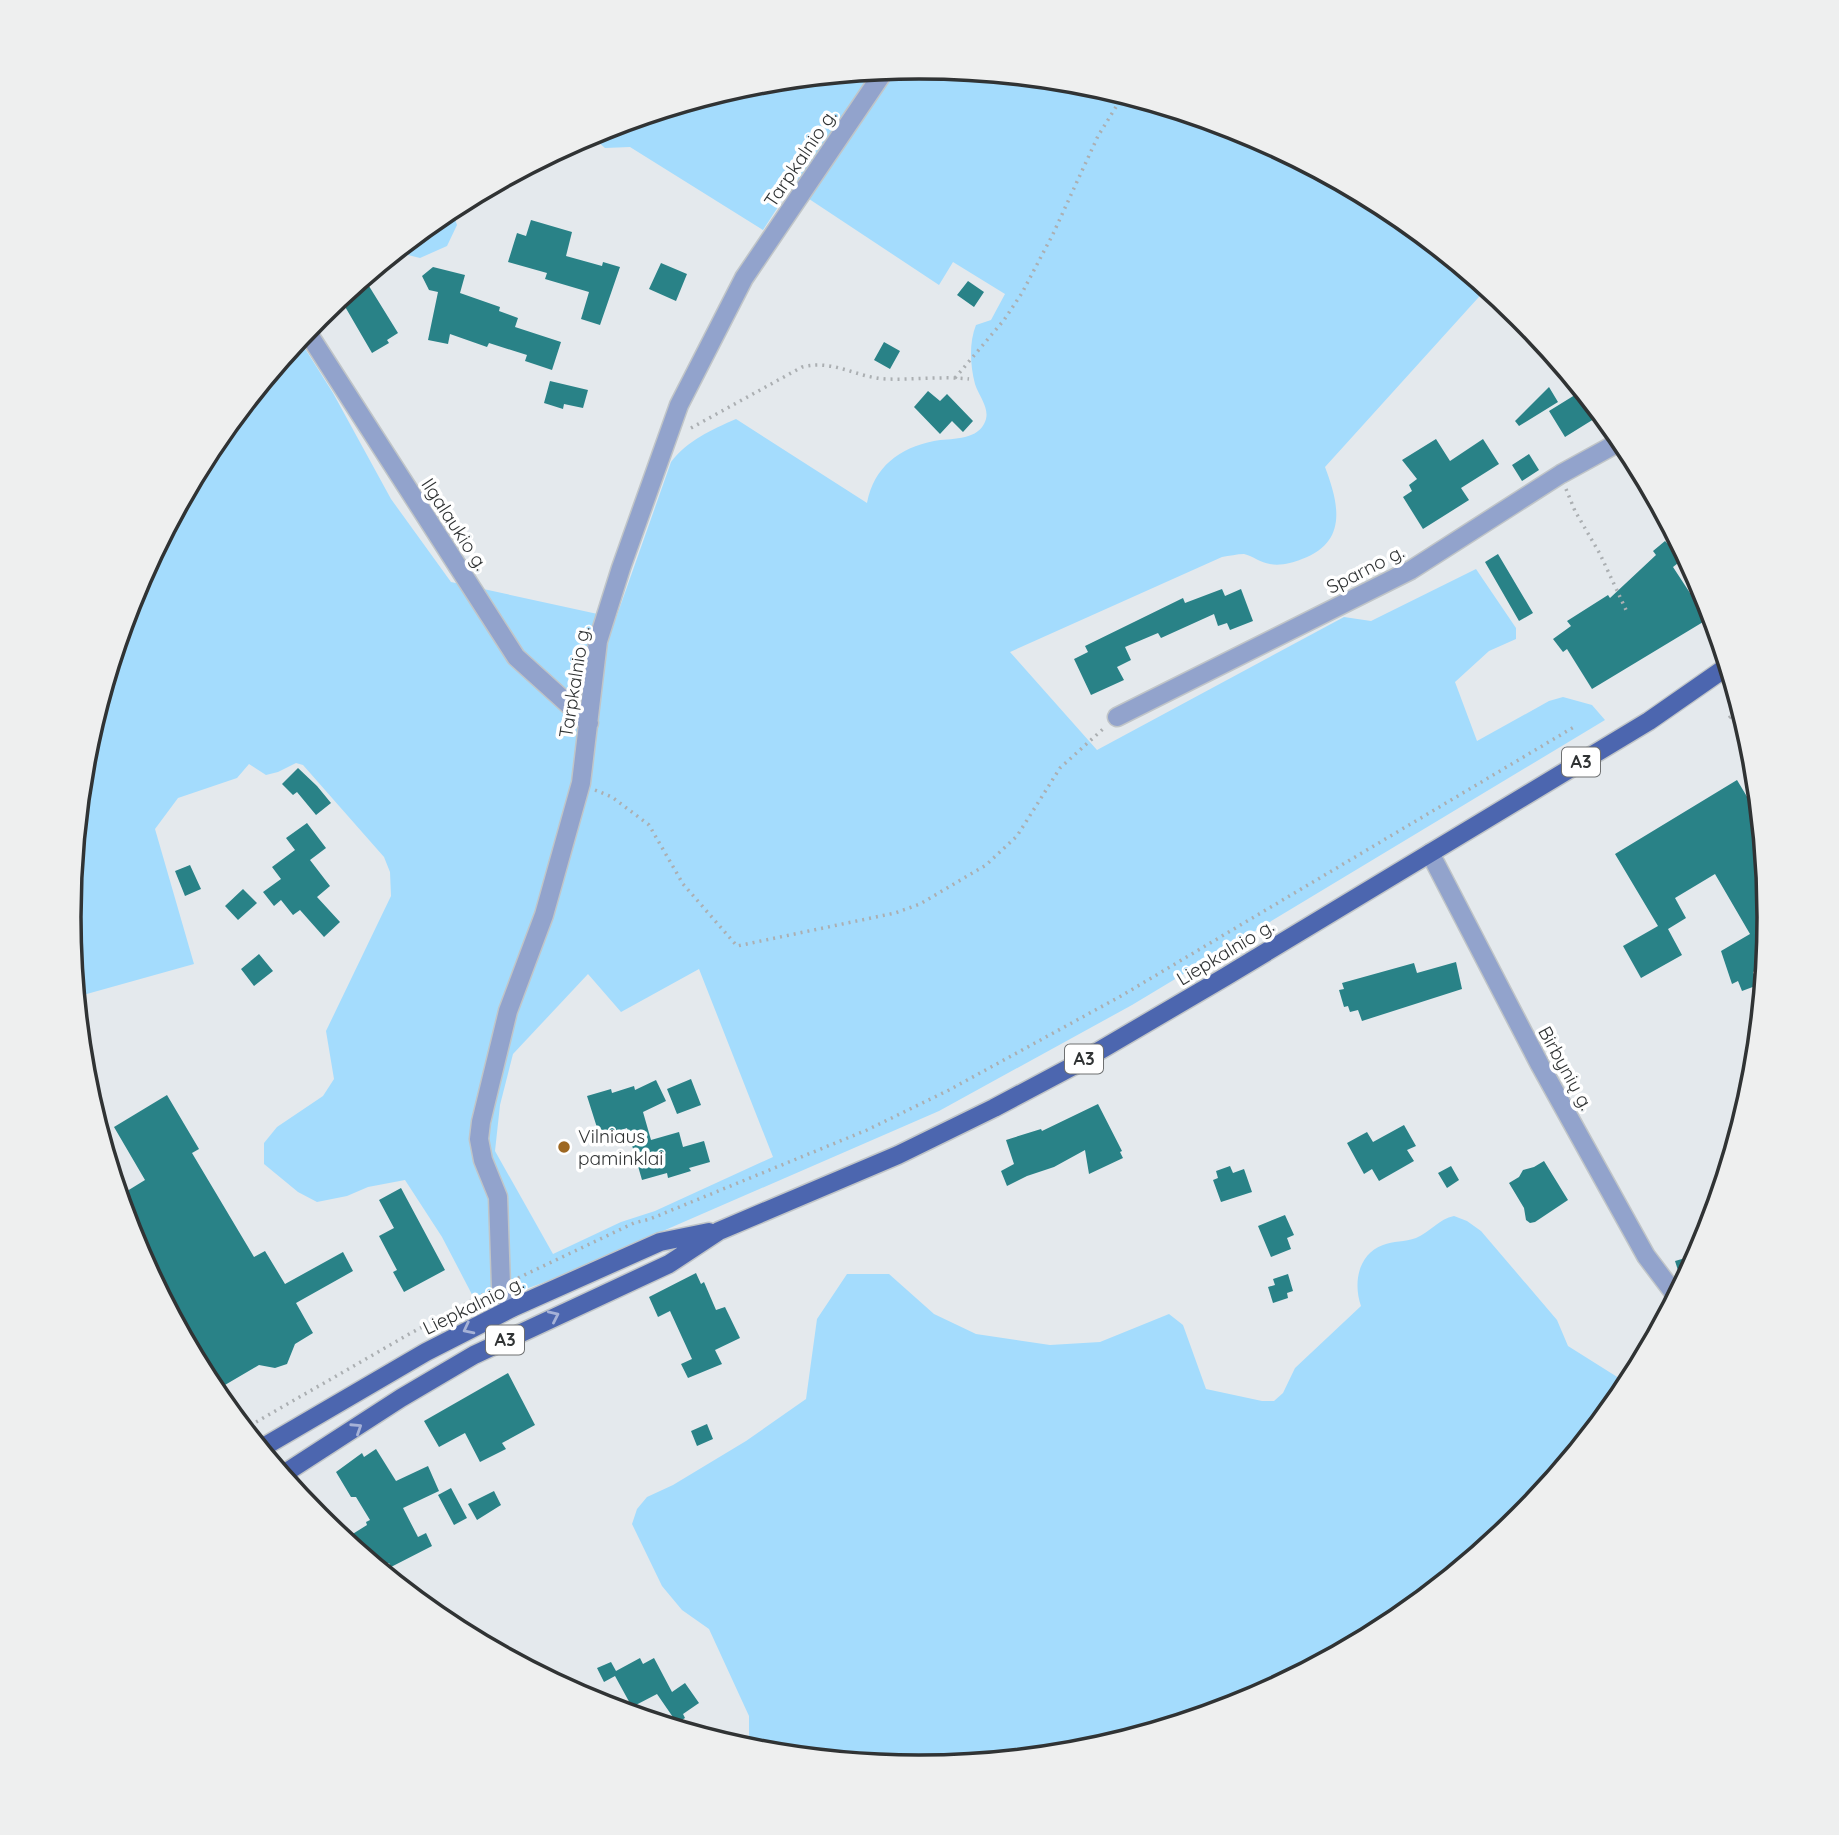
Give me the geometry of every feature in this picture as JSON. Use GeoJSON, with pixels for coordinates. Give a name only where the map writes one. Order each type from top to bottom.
{"type":"FeatureCollection","features":[{"type":"Feature","properties":{"kind":"main road","name":"Liepkalnio g."},"geometry":{"type":"LineString","coordinates":[[268,1445],[426,1352],[512,1308],[660,1242],[719,1230],[898,1155],[994,1108],[1225,977],[1649,721],[1721,671]]}},
{"type":"Feature","properties":{"kind":"main road","name":"Liepkalnio g."},"geometry":{"type":"LineString","coordinates":[[289,1471],[401,1398],[474,1355],[669,1264],[719,1230]]}},
{"type":"Feature","properties":{"kind":"street","name":"Tarpkalnio g."},"geometry":{"type":"LineString","coordinates":[[512,1308],[501,1286],[498,1197],[483,1160],[479,1139],[481,1122],[508,1010],[544,915],[580,783],[598,641],[679,405],[744,278],[879,80]]}},
{"type":"Feature","properties":{"kind":"street","name":"Ilgalaukio g."},"geometry":{"type":"LineString","coordinates":[[312,339],[516,657],[589,723]]}},
{"type":"Feature","properties":{"kind":"street","name":"Sparno g."},"geometry":{"type":"LineString","coordinates":[[1117,717],[1411,570],[1561,474],[1613,446]]}},
{"type":"Feature","properties":{"kind":"street","name":"Birbynių g."},"geometry":{"type":"LineString","coordinates":[[1430,853],[1546,1076],[1646,1256],[1671,1289]]}},
{"type":"Feature","properties":{"kind":"path"},"geometry":{"type":"LineString","coordinates":[[955,377],[1004,320],[1022,293],[1053,234],[1098,136],[1118,103]]}},
{"type":"Feature","properties":{"kind":"path"},"geometry":{"type":"LineString","coordinates":[[668,441],[802,367],[816,363],[884,379],[969,379]]}},
{"type":"Feature","properties":{"kind":"path"},"geometry":{"type":"LineString","coordinates":[[1561,474],[1575,511],[1600,554],[1628,612]]}},
{"type":"Feature","properties":{"kind":"path"},"geometry":{"type":"LineString","coordinates":[[1728,718],[1733,714]]}},
{"type":"Feature","properties":{"kind":"path"},"geometry":{"type":"LineString","coordinates":[[580,783],[612,797],[649,825],[683,884],[737,946],[895,913],[920,904],[953,885],[986,865],[1017,836],[1060,768],[1117,717]]}},
{"type":"Feature","properties":{"kind":"path"},"geometry":{"type":"LineString","coordinates":[[252,1425],[476,1297],[634,1223],[650,1219],[867,1130],[949,1090],[1121,996],[1574,727]]}},
{"type":"Feature","properties":{"kind":"shaded area"},"geometry":{"type":"Polygon","coordinates":[[[865,81],[974,81],[1029,86],[1137,107],[1240,143],[1339,191],[1430,252],[1481,295],[1325,467],[1336,508],[1333,532],[1327,543],[1317,552],[1286,564],[1267,563],[1244,554],[1222,557],[1010,652],[1097,750],[1344,617],[1371,621],[1476,569],[1516,628],[1516,639],[1489,651],[1455,682],[1477,741],[1549,701],[1563,697],[1592,705],[1605,720],[1132,1005],[939,1111],[548,1281],[478,1306],[442,1237],[405,1180],[368,1187],[347,1196],[317,1202],[298,1192],[264,1164],[264,1143],[277,1127],[323,1096],[334,1079],[326,1031],[391,896],[390,872],[384,857],[303,765],[296,763],[266,775],[249,764],[237,778],[178,798],[155,829],[194,964],[85,994],[81,918],[88,808],[109,700],[125,648],[167,547],[222,452],[254,407],[304,347],[333,393],[391,499],[451,582],[616,618],[671,462],[692,442],[709,432],[736,419],[867,503],[870,490],[882,469],[899,454],[921,444],[968,436],[984,424],[987,414],[973,377],[972,339],[976,325],[991,320],[1005,294],[953,262],[939,285],[791,187],[763,230],[630,147],[605,148],[599,143],[650,123],[702,107],[756,95],[865,81]],[[699,969],[621,1012],[588,974],[513,1054],[500,1105],[495,1151],[553,1254],[621,1222],[655,1211],[773,1157],[699,969]]]}},
{"type":"Feature","properties":{"kind":"shaded area"},"geometry":{"type":"Polygon","coordinates":[[[455,219],[457,225],[447,246],[420,258],[406,254],[455,219]]]}},
{"type":"Feature","properties":{"kind":"shaded area"},"geometry":{"type":"Polygon","coordinates":[[[1454,1216],[1481,1231],[1557,1320],[1568,1346],[1620,1379],[1585,1428],[1513,1511],[1430,1583],[1339,1644],[1290,1670],[1189,1712],[1137,1728],[1029,1749],[920,1756],[810,1749],[749,1738],[749,1716],[709,1629],[682,1610],[662,1586],[632,1524],[637,1509],[647,1497],[673,1485],[746,1441],[806,1399],[817,1319],[847,1274],[889,1274],[934,1314],[976,1334],[1050,1345],[1100,1342],[1169,1314],[1183,1325],[1206,1389],[1274,1401],[1283,1393],[1295,1368],[1361,1306],[1358,1279],[1368,1255],[1383,1245],[1416,1238],[1454,1216]]]}},
{"type":"Feature","properties":{"kind":"building"},"geometry":{"type":"Polygon","coordinates":[[[531,220],[572,232],[566,256],[602,266],[603,262],[620,267],[600,325],[581,319],[589,292],[545,279],[547,273],[508,262],[517,233],[526,236],[531,220]]]}},
{"type":"Feature","properties":{"kind":"building"},"geometry":{"type":"Polygon","coordinates":[[[661,263],[687,274],[676,301],[649,289],[661,263]]]}},
{"type":"Feature","properties":{"kind":"building"},"geometry":{"type":"Polygon","coordinates":[[[433,267],[465,275],[460,293],[500,307],[499,311],[518,318],[515,327],[561,342],[552,370],[525,361],[527,355],[489,343],[487,347],[450,334],[448,344],[428,340],[438,292],[429,290],[422,276],[433,267]]]}},
{"type":"Feature","properties":{"kind":"building"},"geometry":{"type":"Polygon","coordinates":[[[968,281],[984,292],[974,307],[957,295],[968,281]]]}},
{"type":"Feature","properties":{"kind":"building"},"geometry":{"type":"Polygon","coordinates":[[[368,285],[398,333],[387,340],[389,343],[372,353],[345,306],[368,285]]]}},
{"type":"Feature","properties":{"kind":"building"},"geometry":{"type":"Polygon","coordinates":[[[884,342],[900,351],[890,369],[874,360],[884,342]]]}},
{"type":"Feature","properties":{"kind":"building"},"geometry":{"type":"Polygon","coordinates":[[[550,381],[588,390],[583,408],[564,404],[563,409],[544,403],[550,381]]]}},
{"type":"Feature","properties":{"kind":"building"},"geometry":{"type":"Polygon","coordinates":[[[1549,387],[1558,402],[1519,426],[1515,421],[1549,387]]]}},
{"type":"Feature","properties":{"kind":"building"},"geometry":{"type":"Polygon","coordinates":[[[928,391],[940,401],[947,394],[973,421],[963,432],[952,421],[940,434],[914,407],[928,391]]]}},
{"type":"Feature","properties":{"kind":"building"},"geometry":{"type":"Polygon","coordinates":[[[1575,395],[1594,419],[1565,437],[1549,411],[1575,395]]]}},
{"type":"Feature","properties":{"kind":"building"},"geometry":{"type":"Polygon","coordinates":[[[1436,439],[1450,461],[1483,439],[1499,464],[1461,488],[1469,500],[1423,529],[1403,497],[1412,491],[1409,485],[1417,479],[1402,460],[1436,439]]]}},
{"type":"Feature","properties":{"kind":"building"},"geometry":{"type":"Polygon","coordinates":[[[1529,454],[1539,470],[1522,481],[1512,465],[1529,454]]]}},
{"type":"Feature","properties":{"kind":"building"},"geometry":{"type":"Polygon","coordinates":[[[1665,541],[1670,543],[1679,562],[1673,567],[1692,592],[1704,622],[1592,689],[1567,649],[1563,652],[1553,639],[1571,626],[1567,621],[1608,595],[1610,598],[1656,555],[1653,551],[1665,541]]]}},
{"type":"Feature","properties":{"kind":"building"},"geometry":{"type":"Polygon","coordinates":[[[1498,554],[1533,613],[1519,621],[1485,562],[1498,554]]]}},
{"type":"Feature","properties":{"kind":"building"},"geometry":{"type":"Polygon","coordinates":[[[1222,589],[1225,596],[1241,589],[1253,621],[1230,630],[1227,623],[1218,626],[1214,614],[1161,638],[1158,633],[1125,647],[1131,660],[1117,667],[1124,680],[1091,695],[1074,659],[1088,652],[1085,646],[1183,598],[1185,603],[1222,589]]]}},
{"type":"Feature","properties":{"kind":"building"},"geometry":{"type":"Polygon","coordinates":[[[298,768],[331,803],[316,815],[297,792],[293,795],[282,784],[298,768]]]}},
{"type":"Feature","properties":{"kind":"building"},"geometry":{"type":"Polygon","coordinates":[[[1737,780],[1750,802],[1756,863],[1758,918],[1756,971],[1753,972],[1755,986],[1742,991],[1738,981],[1732,984],[1721,951],[1750,934],[1715,874],[1675,898],[1686,918],[1668,929],[1682,955],[1641,978],[1623,946],[1658,926],[1615,854],[1737,780]]]}},
{"type":"Feature","properties":{"kind":"building"},"geometry":{"type":"Polygon","coordinates":[[[307,823],[326,848],[310,860],[330,886],[317,897],[340,922],[324,937],[300,910],[293,915],[281,900],[274,906],[263,892],[281,879],[272,867],[295,850],[286,838],[307,823]]]}},
{"type":"Feature","properties":{"kind":"building"},"geometry":{"type":"Polygon","coordinates":[[[190,865],[201,889],[185,896],[175,871],[190,865]]]}},
{"type":"Feature","properties":{"kind":"building"},"geometry":{"type":"Polygon","coordinates":[[[243,889],[257,903],[238,920],[225,906],[243,889]]]}},
{"type":"Feature","properties":{"kind":"building"},"geometry":{"type":"Polygon","coordinates":[[[259,954],[273,971],[254,986],[241,969],[259,954]]]}},
{"type":"Feature","properties":{"kind":"building"},"geometry":{"type":"Polygon","coordinates":[[[1456,962],[1462,989],[1362,1021],[1358,1010],[1350,1012],[1348,1006],[1344,1007],[1339,990],[1344,989],[1342,983],[1414,963],[1417,973],[1456,962]]]}},
{"type":"Feature","properties":{"kind":"building"},"geometry":{"type":"Polygon","coordinates":[[[691,1079],[701,1105],[677,1114],[667,1089],[691,1079]]]}},
{"type":"Feature","properties":{"kind":"building"},"geometry":{"type":"Polygon","coordinates":[[[656,1080],[666,1101],[643,1112],[651,1140],[679,1132],[683,1147],[704,1141],[710,1162],[668,1178],[667,1173],[642,1180],[627,1128],[600,1137],[587,1096],[611,1089],[612,1093],[634,1086],[635,1090],[656,1080]]]}},
{"type":"Feature","properties":{"kind":"building"},"geometry":{"type":"Polygon","coordinates":[[[167,1095],[199,1149],[192,1153],[254,1257],[265,1251],[285,1284],[343,1252],[353,1271],[296,1303],[313,1333],[295,1344],[287,1364],[275,1368],[259,1365],[224,1386],[193,1337],[145,1238],[127,1191],[145,1180],[114,1127],[167,1095]]]}},
{"type":"Feature","properties":{"kind":"building"},"geometry":{"type":"Polygon","coordinates":[[[1098,1104],[1123,1158],[1089,1174],[1085,1150],[1054,1167],[1007,1186],[1001,1171],[1014,1164],[1006,1140],[1041,1129],[1042,1131],[1098,1104]]]}},
{"type":"Feature","properties":{"kind":"building"},"geometry":{"type":"Polygon","coordinates":[[[1404,1125],[1416,1146],[1407,1150],[1414,1161],[1379,1181],[1372,1169],[1364,1174],[1347,1143],[1367,1132],[1373,1142],[1404,1125]]]}},
{"type":"Feature","properties":{"kind":"building"},"geometry":{"type":"Polygon","coordinates":[[[1544,1161],[1568,1200],[1530,1223],[1526,1220],[1524,1208],[1509,1183],[1519,1177],[1523,1170],[1544,1161]]]}},
{"type":"Feature","properties":{"kind":"building"},"geometry":{"type":"Polygon","coordinates":[[[1230,1166],[1233,1173],[1244,1169],[1252,1192],[1221,1202],[1213,1180],[1218,1178],[1216,1171],[1230,1166]]]}},
{"type":"Feature","properties":{"kind":"building"},"geometry":{"type":"Polygon","coordinates":[[[1451,1166],[1459,1180],[1447,1188],[1438,1173],[1451,1166]]]}},
{"type":"Feature","properties":{"kind":"building"},"geometry":{"type":"Polygon","coordinates":[[[401,1188],[445,1270],[404,1292],[393,1272],[397,1270],[379,1236],[394,1228],[379,1200],[401,1188]]]}},
{"type":"Feature","properties":{"kind":"building"},"geometry":{"type":"Polygon","coordinates":[[[1285,1215],[1294,1235],[1287,1238],[1291,1249],[1271,1257],[1258,1226],[1285,1215]]]}},
{"type":"Feature","properties":{"kind":"building"},"geometry":{"type":"Polygon","coordinates":[[[1685,1258],[1679,1273],[1675,1261],[1685,1258]]]}},
{"type":"Feature","properties":{"kind":"building"},"geometry":{"type":"Polygon","coordinates":[[[696,1273],[701,1284],[704,1282],[716,1310],[725,1307],[740,1338],[715,1350],[722,1364],[688,1378],[681,1364],[692,1359],[670,1311],[658,1317],[649,1297],[696,1273]]]}},
{"type":"Feature","properties":{"kind":"building"},"geometry":{"type":"Polygon","coordinates":[[[1288,1274],[1293,1291],[1287,1293],[1288,1298],[1273,1303],[1268,1287],[1275,1285],[1273,1279],[1288,1274]]]}},
{"type":"Feature","properties":{"kind":"building"},"geometry":{"type":"Polygon","coordinates":[[[508,1373],[535,1425],[502,1443],[506,1449],[480,1462],[465,1433],[439,1447],[424,1421],[508,1373]]]}},
{"type":"Feature","properties":{"kind":"building"},"geometry":{"type":"Polygon","coordinates":[[[707,1424],[713,1439],[697,1446],[691,1431],[707,1424]]]}},
{"type":"Feature","properties":{"kind":"building"},"geometry":{"type":"Polygon","coordinates":[[[376,1449],[396,1481],[428,1466],[439,1491],[403,1508],[418,1537],[426,1533],[432,1546],[391,1567],[352,1535],[370,1520],[356,1497],[351,1497],[336,1472],[362,1453],[364,1457],[376,1449]]]}},
{"type":"Feature","properties":{"kind":"building"},"geometry":{"type":"Polygon","coordinates":[[[451,1488],[467,1518],[454,1525],[438,1495],[451,1488]]]}},
{"type":"Feature","properties":{"kind":"building"},"geometry":{"type":"Polygon","coordinates":[[[494,1491],[501,1505],[477,1520],[468,1504],[494,1491]]]}},
{"type":"Feature","properties":{"kind":"building"},"geometry":{"type":"Polygon","coordinates":[[[640,1658],[643,1664],[654,1658],[672,1692],[685,1683],[699,1703],[683,1714],[685,1718],[680,1721],[675,1720],[657,1694],[634,1706],[631,1704],[615,1676],[604,1682],[597,1668],[611,1662],[616,1671],[640,1658]]]}},
{"type":"Feature","properties":{"kind":"place","name":"Vilniaus paminklai"},"geometry":{"type":"Point","coordinates":[564,1147]}}]}
